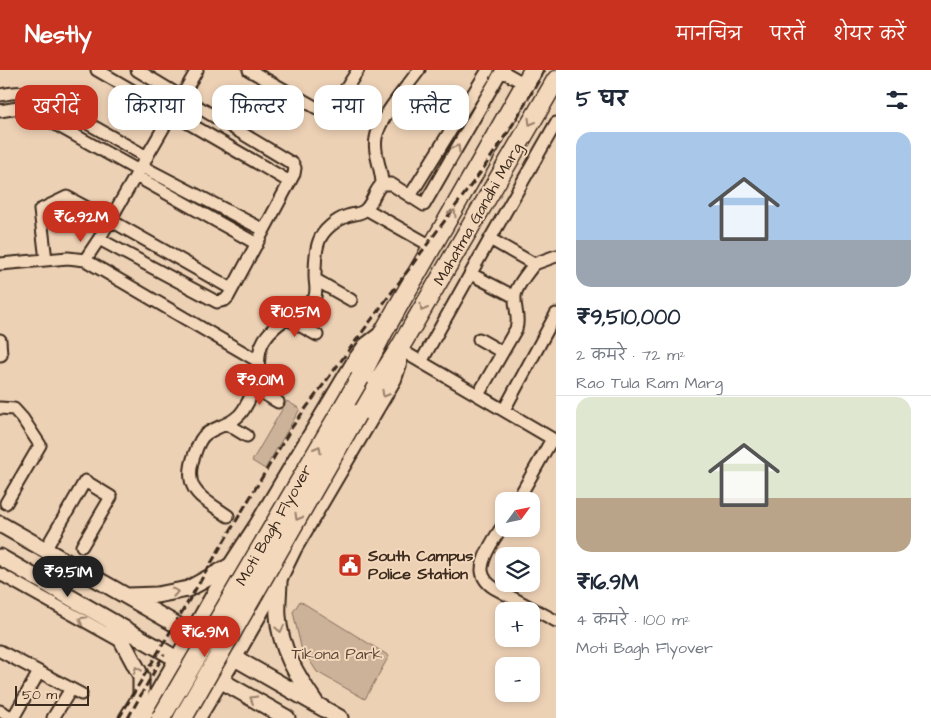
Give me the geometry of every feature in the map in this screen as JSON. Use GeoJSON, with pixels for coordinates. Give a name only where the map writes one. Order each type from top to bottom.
{"type":"FeatureCollection","features":[{"type":"Feature","properties":{"kind":"main road","name":"Mahatma Gandhi Marg"},"geometry":{"type":"LineString","coordinates":[[384,331],[529,77]]}},
{"type":"Feature","properties":{"kind":"main road","name":"Mahatma Gandhi Marg"},"geometry":{"type":"LineString","coordinates":[[399,349],[556,80]]}},
{"type":"Feature","properties":{"kind":"main road","name":"Moti Bagh Flyover"},"geometry":{"type":"LineString","coordinates":[[161,718],[360,378],[384,331]]}},
{"type":"Feature","properties":{"kind":"main road","name":"Moti Bagh Flyover"},"geometry":{"type":"LineString","coordinates":[[183,718],[357,414],[399,349]]}},
{"type":"Feature","properties":{"kind":"main road"},"geometry":{"type":"LineString","coordinates":[[0,524],[340,718]]}},
{"type":"Feature","properties":{"kind":"main road"},"geometry":{"type":"LineString","coordinates":[[0,557],[177,659],[220,680],[287,718]]}},
{"type":"Feature","properties":{"kind":"main road"},"geometry":{"type":"LineString","coordinates":[[127,596],[157,595],[188,590],[230,566]]}},
{"type":"Feature","properties":{"kind":"main road"},"geometry":{"type":"LineString","coordinates":[[279,580],[278,616],[283,646],[296,673],[317,705]]}},
{"type":"Feature","properties":{"kind":"main road"},"geometry":{"type":"LineString","coordinates":[[112,622],[140,676],[142,690],[137,718]]}},
{"type":"Feature","properties":{"kind":"street"},"geometry":{"type":"LineString","coordinates":[[98,70],[123,85]]}},
{"type":"Feature","properties":{"kind":"street"},"geometry":{"type":"LineString","coordinates":[[137,70],[161,85]]}},
{"type":"Feature","properties":{"kind":"street"},"geometry":{"type":"LineString","coordinates":[[188,85],[197,70]]}},
{"type":"Feature","properties":{"kind":"street"},"geometry":{"type":"LineString","coordinates":[[248,70],[324,112],[330,111],[335,106],[358,70]]}},
{"type":"Feature","properties":{"kind":"street"},"geometry":{"type":"LineString","coordinates":[[409,85],[420,70]]}},
{"type":"Feature","properties":{"kind":"street"},"geometry":{"type":"LineString","coordinates":[[410,196],[488,70]]}},
{"type":"Feature","properties":{"kind":"street"},"geometry":{"type":"LineString","coordinates":[[382,184],[391,184],[424,206],[502,71],[529,77]]}},
{"type":"Feature","properties":{"kind":"street"},"geometry":{"type":"LineString","coordinates":[[0,95],[12,92],[31,93],[45,99],[141,168],[257,244]]}},
{"type":"Feature","properties":{"kind":"street"},"geometry":{"type":"LineString","coordinates":[[12,92],[14,109]]}},
{"type":"Feature","properties":{"kind":"street"},"geometry":{"type":"LineString","coordinates":[[228,516],[204,499],[197,492],[189,478],[192,462],[202,437],[206,433],[238,417],[254,388],[260,349],[265,339],[286,318],[314,299],[317,289],[317,251],[321,236],[345,216],[362,212],[366,209],[382,184],[376,139],[382,124],[392,109]]}},
{"type":"Feature","properties":{"kind":"street"},"geometry":{"type":"LineString","coordinates":[[0,111],[28,110],[37,114],[264,230]]}},
{"type":"Feature","properties":{"kind":"street"},"geometry":{"type":"LineString","coordinates":[[99,239],[217,302],[225,300],[290,182],[295,168],[293,164],[202,110]]}},
{"type":"Feature","properties":{"kind":"street"},"geometry":{"type":"LineString","coordinates":[[422,362],[556,123]]}},
{"type":"Feature","properties":{"kind":"street"},"geometry":{"type":"LineString","coordinates":[[85,260],[163,130]]}},
{"type":"Feature","properties":{"kind":"street"},"geometry":{"type":"LineString","coordinates":[[200,130],[290,182]]}},
{"type":"Feature","properties":{"kind":"street"},"geometry":{"type":"LineString","coordinates":[[46,260],[40,210],[67,197],[232,290]]}},
{"type":"Feature","properties":{"kind":"street"},"geometry":{"type":"LineString","coordinates":[[366,209],[433,246]]}},
{"type":"Feature","properties":{"kind":"street"},"geometry":{"type":"LineString","coordinates":[[490,239],[534,264]]}},
{"type":"Feature","properties":{"kind":"street"},"geometry":{"type":"LineString","coordinates":[[478,395],[518,324],[516,292],[534,264],[556,256]]}},
{"type":"Feature","properties":{"kind":"street"},"geometry":{"type":"LineString","coordinates":[[0,264],[68,258],[85,260],[258,361]]}},
{"type":"Feature","properties":{"kind":"street"},"geometry":{"type":"LineString","coordinates":[[471,274],[515,297]]}},
{"type":"Feature","properties":{"kind":"street"},"geometry":{"type":"LineString","coordinates":[[316,280],[351,300]]}},
{"type":"Feature","properties":{"kind":"street"},"geometry":{"type":"LineString","coordinates":[[504,410],[556,314]]}},
{"type":"Feature","properties":{"kind":"street"},"geometry":{"type":"LineString","coordinates":[[286,318],[317,335]]}},
{"type":"Feature","properties":{"kind":"street"},"geometry":{"type":"LineString","coordinates":[[143,718],[230,566],[355,360],[366,345],[384,331]]}},
{"type":"Feature","properties":{"kind":"street"},"geometry":{"type":"LineString","coordinates":[[478,339],[502,352]]}},
{"type":"Feature","properties":{"kind":"street"},"geometry":{"type":"LineString","coordinates":[[0,340],[0,356]]}},
{"type":"Feature","properties":{"kind":"street"},"geometry":{"type":"LineString","coordinates":[[198,718],[394,379],[399,364],[399,349],[554,440],[522,492]]}},
{"type":"Feature","properties":{"kind":"street"},"geometry":{"type":"LineString","coordinates":[[254,388],[278,402]]}},
{"type":"Feature","properties":{"kind":"street"},"geometry":{"type":"LineString","coordinates":[[0,408],[14,409],[24,419],[40,445],[6,503]]}},
{"type":"Feature","properties":{"kind":"street"},"geometry":{"type":"LineString","coordinates":[[227,424],[246,436]]}},
{"type":"Feature","properties":{"kind":"street"},"geometry":{"type":"LineString","coordinates":[[45,550],[85,481],[111,497],[82,546]]}},
{"type":"Feature","properties":{"kind":"street"},"geometry":{"type":"LineString","coordinates":[[256,526],[252,534],[253,543],[263,557],[271,560],[280,560],[288,556],[294,549]]}},
{"type":"Feature","properties":{"kind":"street"},"geometry":{"type":"LineString","coordinates":[[496,538],[484,561],[482,571],[487,583],[496,590],[556,621]]}},
{"type":"Feature","properties":{"kind":"street"},"geometry":{"type":"LineString","coordinates":[[0,574],[124,643]]}},
{"type":"Feature","properties":{"kind":"street"},"geometry":{"type":"LineString","coordinates":[[0,651],[76,692],[53,718]]}},
{"type":"Feature","properties":{"kind":"street"},"geometry":{"type":"LineString","coordinates":[[0,711],[13,718],[39,672]]}},
{"type":"Feature","properties":{"kind":"street"},"geometry":{"type":"LineString","coordinates":[[125,718],[142,690]]}},
{"type":"Feature","properties":{"kind":"green space"},"geometry":{"type":"Polygon","coordinates":[[[287,401],[300,409],[265,469],[252,461],[287,401]]]}},
{"type":"Feature","properties":{"kind":"green space","name":"Tikona Park"},"geometry":{"type":"Polygon","coordinates":[[[300,601],[389,656],[365,699],[317,672],[301,647],[293,612],[300,601]]]}},
{"type":"Feature","properties":{"kind":"railway"},"geometry":{"type":"LineString","coordinates":[[119,718],[292,427],[483,169],[515,121],[545,70]]}},
{"type":"Feature","properties":{"kind":"railway"},"geometry":{"type":"LineString","coordinates":[[128,718],[164,654]]}},
{"type":"Feature","properties":{"kind":"place","name":"South Campus Police Station"},"geometry":{"type":"Point","coordinates":[350,565]}}]}
